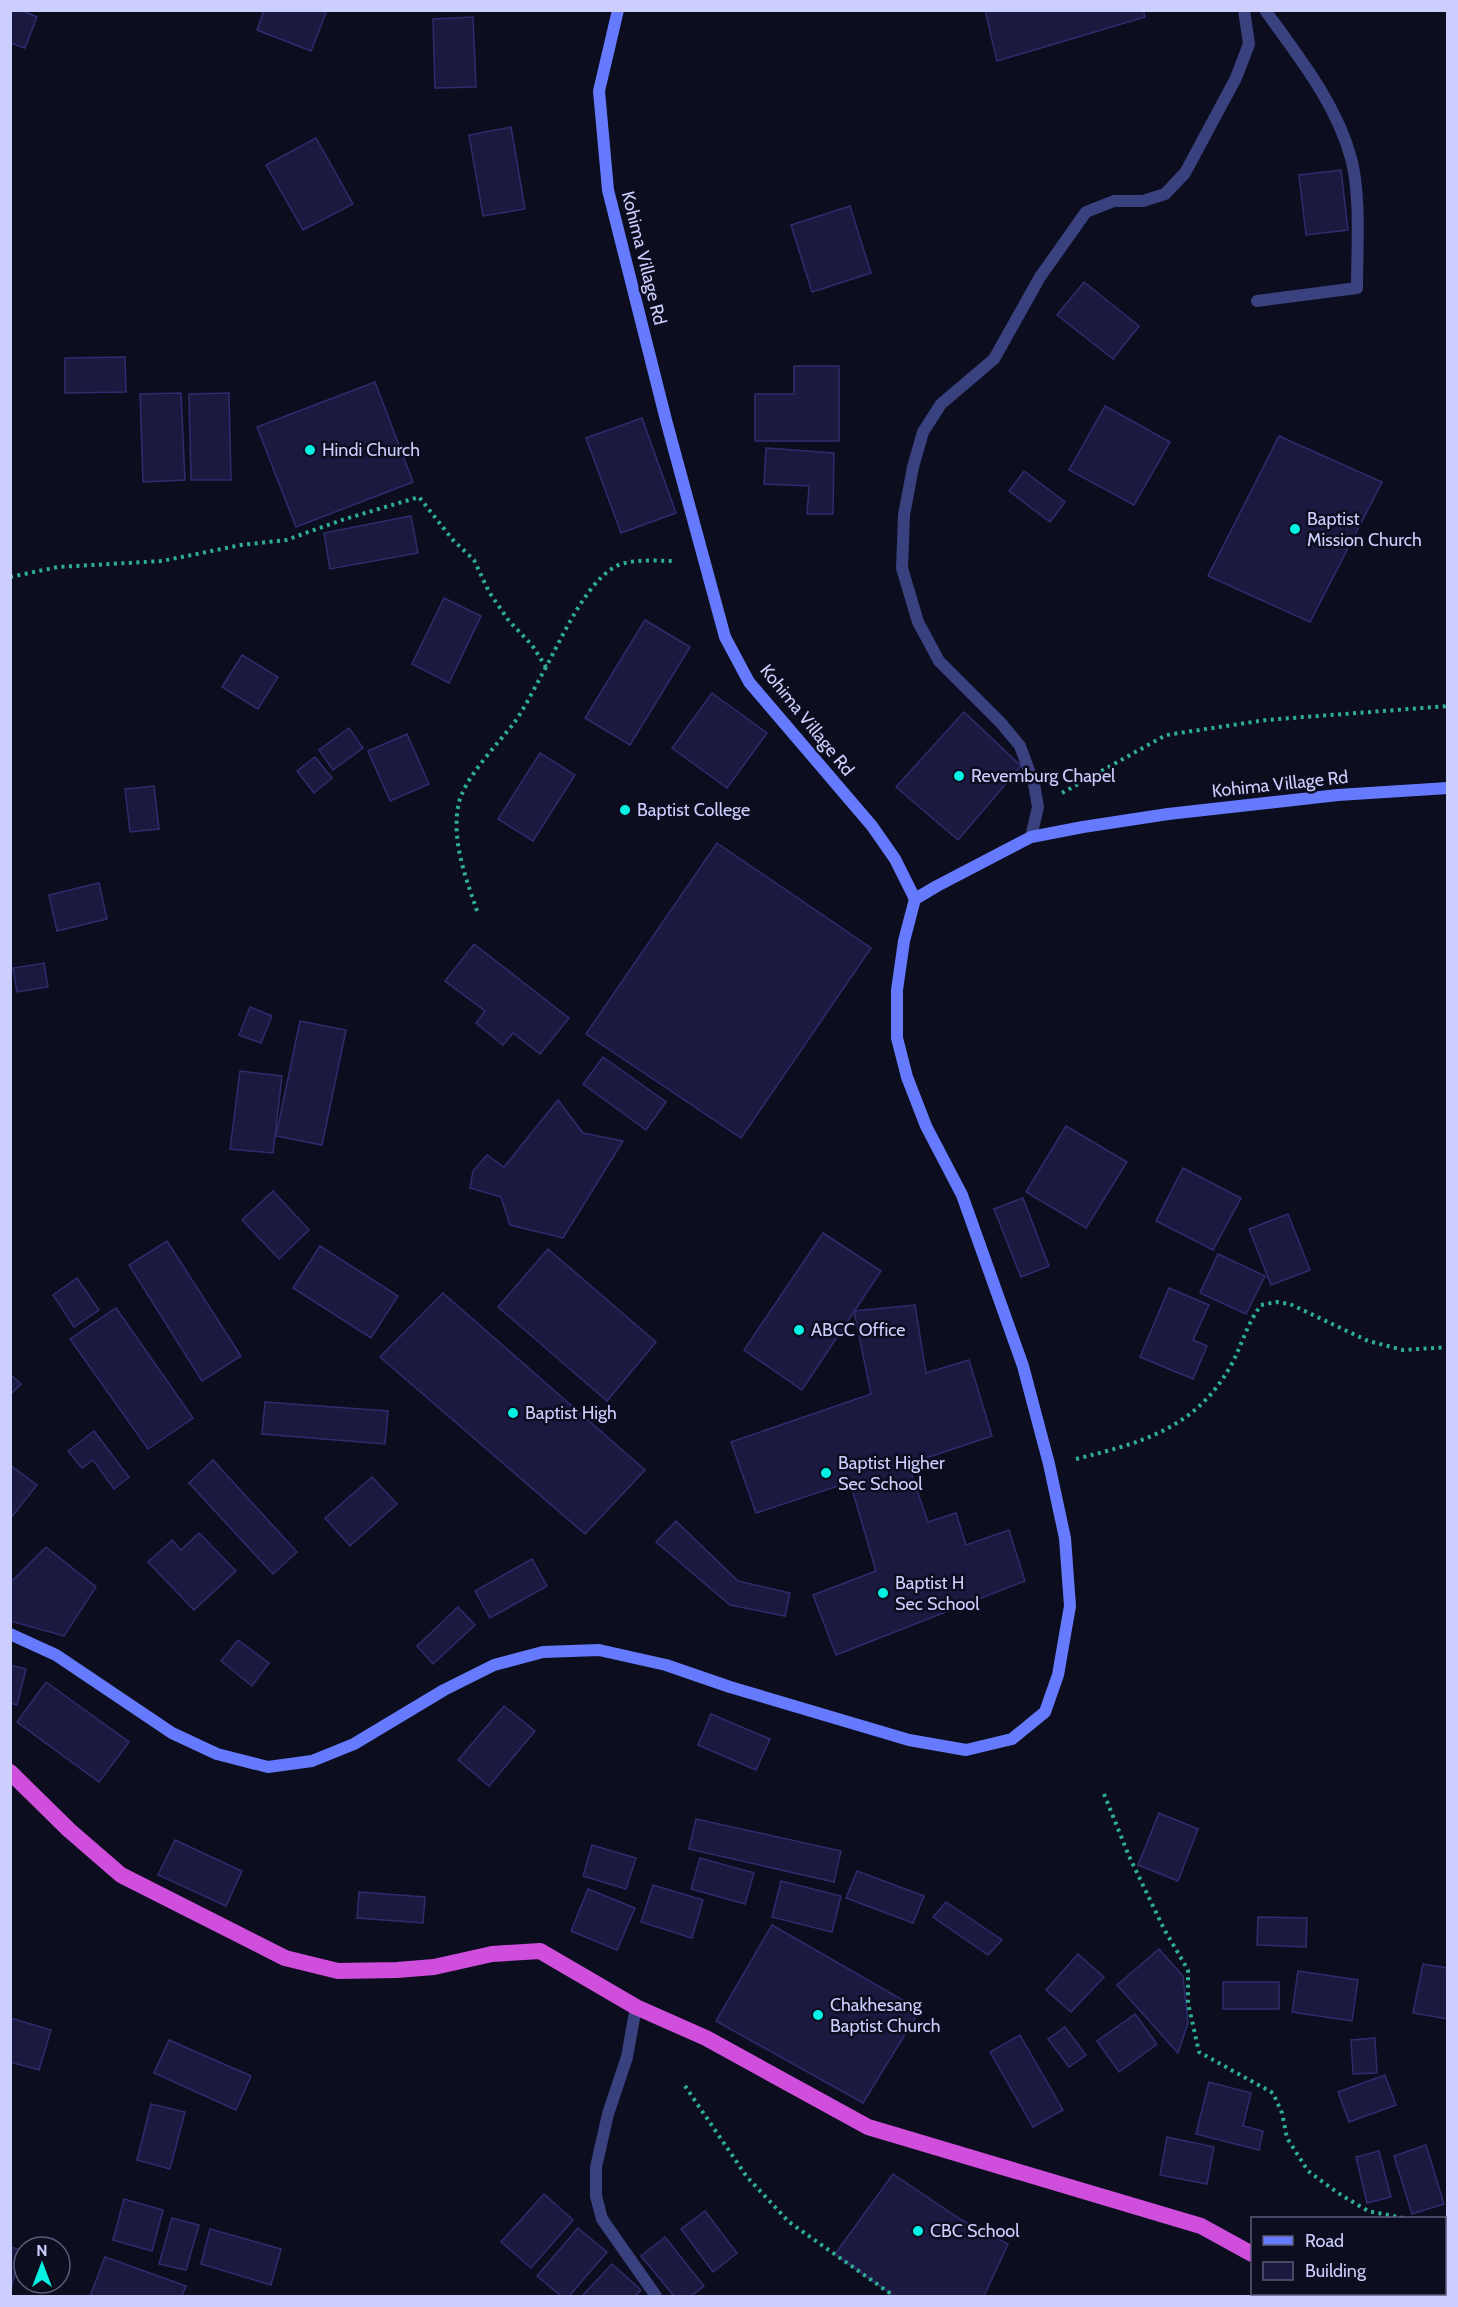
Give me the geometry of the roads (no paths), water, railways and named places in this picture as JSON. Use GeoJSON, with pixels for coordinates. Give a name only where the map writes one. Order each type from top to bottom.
{"type":"FeatureCollection","features":[{"type":"Feature","properties":{"kind":"highway"},"geometry":{"type":"LineString","coordinates":[[10,1772],[69,1830],[121,1875],[285,1958],[338,1971],[398,1970],[434,1967],[492,1954],[540,1951],[636,2007],[706,2038],[868,2127],[1201,2226],[1251,2252]]}},
{"type":"Feature","properties":{"kind":"main road","name":"Kohima Village Rd"},"geometry":{"type":"LineString","coordinates":[[618,10],[599,91],[608,190],[666,420],[726,637],[750,682],[872,826],[895,859],[915,899],[1031,837],[1083,827],[1191,812],[1338,795],[1448,788]]}},
{"type":"Feature","properties":{"kind":"main road"},"geometry":{"type":"LineString","coordinates":[[10,1634],[56,1655],[172,1733],[217,1754],[268,1767],[312,1761],[354,1744],[444,1690],[494,1665],[543,1653],[599,1650],[666,1665],[730,1687],[909,1740],[966,1750],[1012,1739],[1045,1712],[1058,1675],[1070,1606],[1065,1538],[1049,1464],[1023,1366],[962,1196],[926,1126],[907,1077],[897,1038],[897,990],[904,941],[915,899]]}},
{"type":"Feature","properties":{"kind":"street"},"geometry":{"type":"LineString","coordinates":[[1031,837],[1038,807],[1034,784],[1020,746],[1001,723],[939,661],[918,622],[902,568],[904,515],[913,467],[923,432],[941,404],[994,359],[1040,277],[1086,212],[1114,201],[1143,201],[1166,195],[1185,173],[1236,78],[1249,44],[1244,10]]}},
{"type":"Feature","properties":{"kind":"street"},"geometry":{"type":"LineString","coordinates":[[1257,301],[1357,288],[1357,210],[1351,159],[1337,120],[1311,74],[1265,10]]}},
{"type":"Feature","properties":{"kind":"street"},"geometry":{"type":"LineString","coordinates":[[636,2007],[627,2056],[608,2114],[596,2167],[596,2196],[602,2219],[656,2296]]}},
{"type":"Feature","properties":{"kind":"place","name":"Hindi Church"},"geometry":{"type":"Point","coordinates":[310,450]}},
{"type":"Feature","properties":{"kind":"place","name":"Baptist Mission Church"},"geometry":{"type":"Point","coordinates":[1295,529]}},
{"type":"Feature","properties":{"kind":"place","name":"Revemburg Chapel"},"geometry":{"type":"Point","coordinates":[959,776]}},
{"type":"Feature","properties":{"kind":"place","name":"Baptist College"},"geometry":{"type":"Point","coordinates":[625,810]}},
{"type":"Feature","properties":{"kind":"place","name":"ABCC Office"},"geometry":{"type":"Point","coordinates":[799,1330]}},
{"type":"Feature","properties":{"kind":"place","name":"Baptist High"},"geometry":{"type":"Point","coordinates":[513,1413]}},
{"type":"Feature","properties":{"kind":"place","name":"Baptist Higher Sec School"},"geometry":{"type":"Point","coordinates":[826,1473]}},
{"type":"Feature","properties":{"kind":"place","name":"Baptist H Sec School"},"geometry":{"type":"Point","coordinates":[883,1593]}},
{"type":"Feature","properties":{"kind":"place","name":"Chakhesang Baptist Church"},"geometry":{"type":"Point","coordinates":[818,2015]}},
{"type":"Feature","properties":{"kind":"place","name":"CBC School"},"geometry":{"type":"Point","coordinates":[918,2231]}}]}
